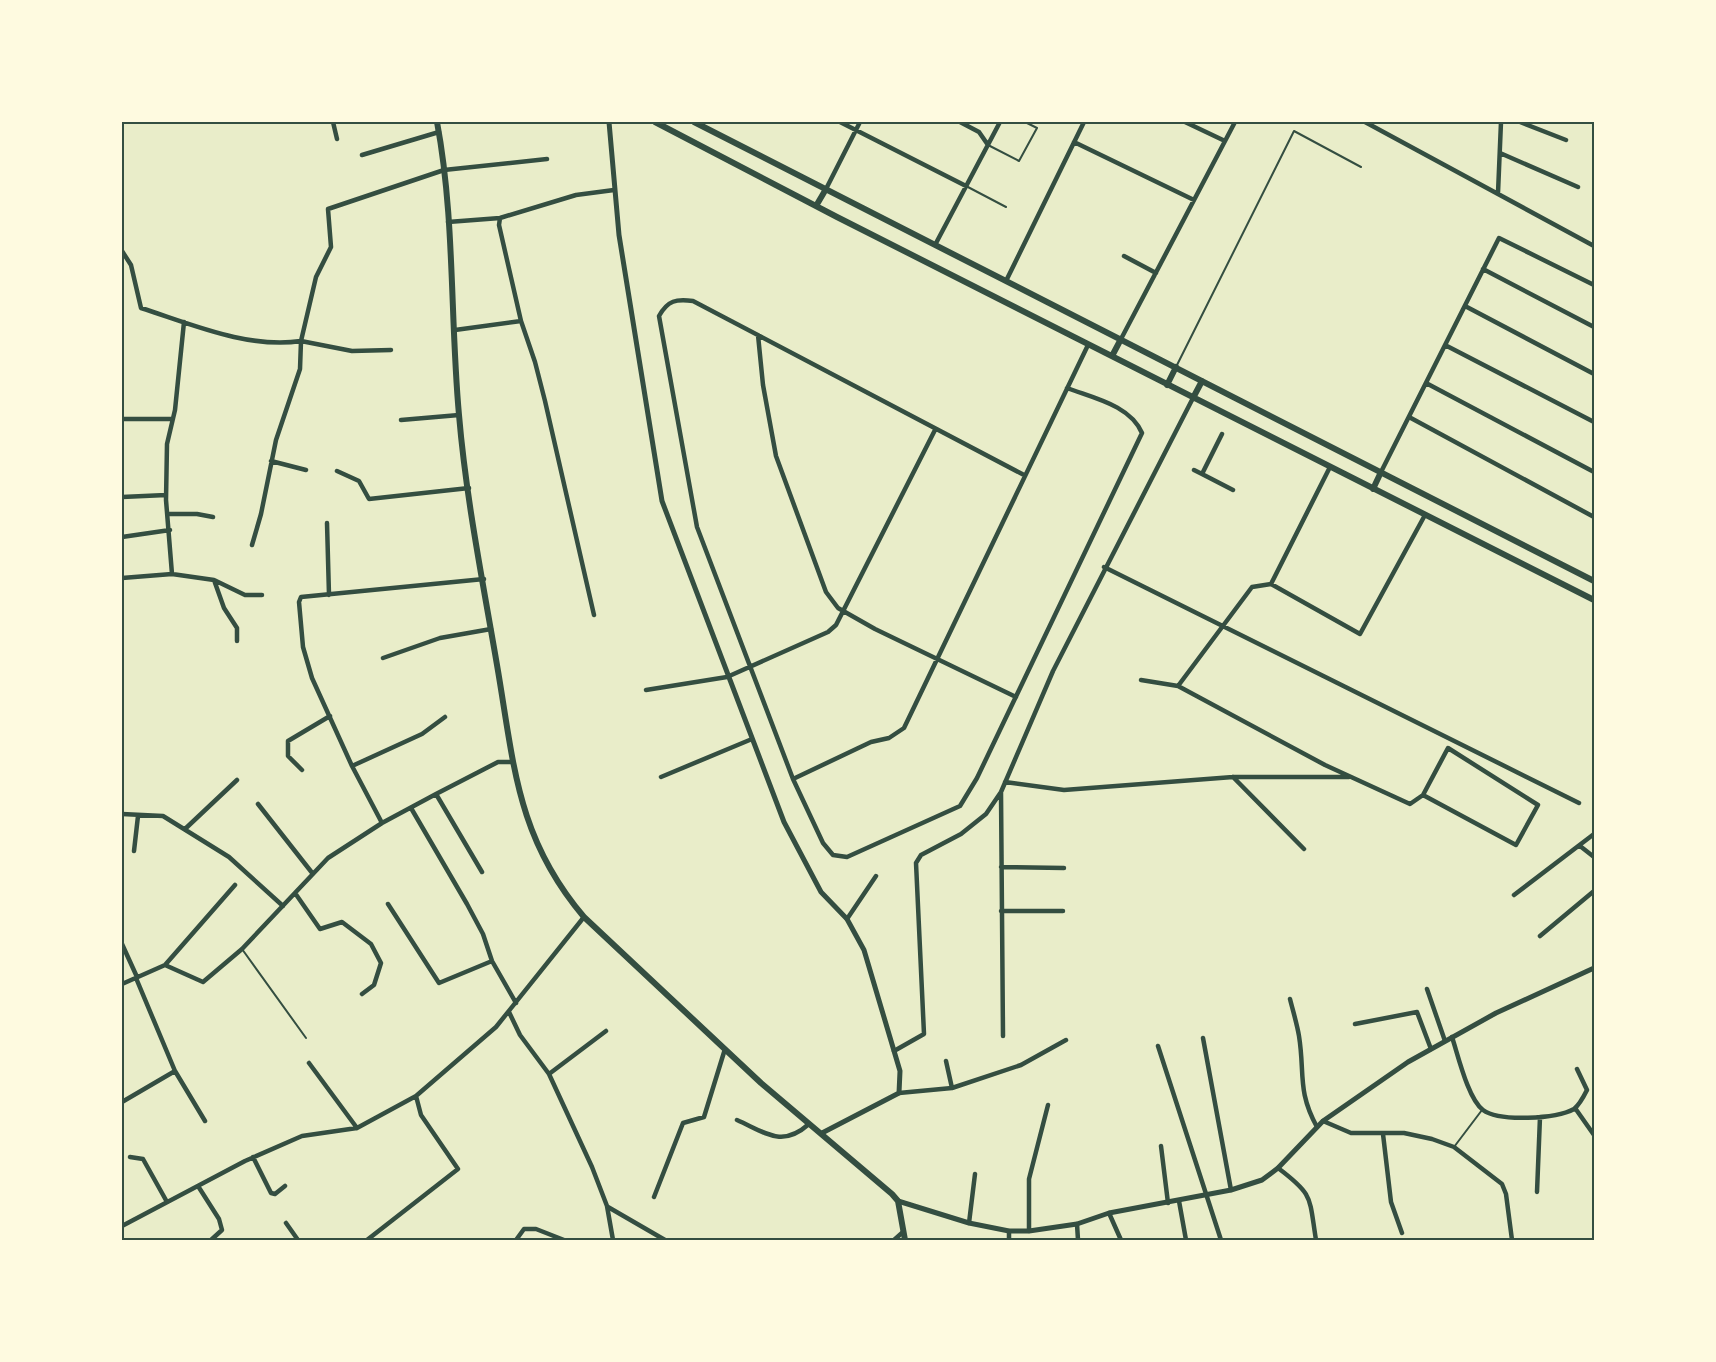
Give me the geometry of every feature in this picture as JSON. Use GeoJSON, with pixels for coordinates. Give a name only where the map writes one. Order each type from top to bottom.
{"type":"FeatureCollection","features":[{"type":"Feature","properties":{"kind":"main road"},"geometry":{"type":"LineString","coordinates":[[437,122],[448,222],[459,415],[511,762],[531,829],[559,886],[584,917],[725,1049],[898,1201],[905,1240]]}},
{"type":"Feature","properties":{"kind":"main road"},"geometry":{"type":"LineString","coordinates":[[655,122],[1088,345],[1594,600]]}},
{"type":"Feature","properties":{"kind":"main road"},"geometry":{"type":"LineString","coordinates":[[694,122],[1594,581]]}},
{"type":"Feature","properties":{"kind":"main road"},"geometry":{"type":"LineString","coordinates":[[816,206],[825,189]]}},
{"type":"Feature","properties":{"kind":"main road"},"geometry":{"type":"LineString","coordinates":[[1112,357],[1121,339]]}},
{"type":"Feature","properties":{"kind":"main road"},"geometry":{"type":"LineString","coordinates":[[1167,385],[1176,367]]}},
{"type":"Feature","properties":{"kind":"main road"},"geometry":{"type":"LineString","coordinates":[[1193,398],[1202,381]]}},
{"type":"Feature","properties":{"kind":"main road"},"geometry":{"type":"LineString","coordinates":[[1373,489],[1381,472]]}},
{"type":"Feature","properties":{"kind":"street"},"geometry":{"type":"LineString","coordinates":[[333,122],[337,139]]}},
{"type":"Feature","properties":{"kind":"street"},"geometry":{"type":"LineString","coordinates":[[609,122],[614,190],[662,501],[784,822],[821,892],[847,919],[864,950],[900,1071],[899,1093]]}},
{"type":"Feature","properties":{"kind":"street"},"geometry":{"type":"LineString","coordinates":[[840,122],[966,186]]}},
{"type":"Feature","properties":{"kind":"street"},"geometry":{"type":"LineString","coordinates":[[825,189],[860,122]]}},
{"type":"Feature","properties":{"kind":"street"},"geometry":{"type":"LineString","coordinates":[[960,122],[979,132],[988,145]]}},
{"type":"Feature","properties":{"kind":"street"},"geometry":{"type":"LineString","coordinates":[[935,244],[1000,122]]}},
{"type":"Feature","properties":{"kind":"street"},"geometry":{"type":"LineString","coordinates":[[1006,281],[1084,122]]}},
{"type":"Feature","properties":{"kind":"street"},"geometry":{"type":"LineString","coordinates":[[1185,122],[1225,141]]}},
{"type":"Feature","properties":{"kind":"street"},"geometry":{"type":"LineString","coordinates":[[1121,339],[1235,122]]}},
{"type":"Feature","properties":{"kind":"street"},"geometry":{"type":"LineString","coordinates":[[1365,122],[1594,246]]}},
{"type":"Feature","properties":{"kind":"street"},"geometry":{"type":"LineString","coordinates":[[1498,193],[1501,122]]}},
{"type":"Feature","properties":{"kind":"street"},"geometry":{"type":"LineString","coordinates":[[1520,122],[1566,140]]}},
{"type":"Feature","properties":{"kind":"street"},"geometry":{"type":"LineString","coordinates":[[362,155],[439,132]]}},
{"type":"Feature","properties":{"kind":"street"},"geometry":{"type":"LineString","coordinates":[[1074,142],[1194,200]]}},
{"type":"Feature","properties":{"kind":"street"},"geometry":{"type":"LineString","coordinates":[[1500,153],[1578,187]]}},
{"type":"Feature","properties":{"kind":"street"},"geometry":{"type":"LineString","coordinates":[[252,545],[261,514],[271,461],[300,369],[301,340],[316,277],[331,247],[328,209],[444,170],[547,159]]}},
{"type":"Feature","properties":{"kind":"street"},"geometry":{"type":"LineString","coordinates":[[448,222],[500,218],[576,195],[614,190]]}},
{"type":"Feature","properties":{"kind":"street"},"geometry":{"type":"LineString","coordinates":[[500,218],[499,225],[520,321],[535,362],[594,615]]}},
{"type":"Feature","properties":{"kind":"street"},"geometry":{"type":"LineString","coordinates":[[1381,472],[1499,238],[1594,285]]}},
{"type":"Feature","properties":{"kind":"street"},"geometry":{"type":"LineString","coordinates":[[122,251],[131,265],[141,308],[184,322],[276,344],[301,340],[352,351],[391,350]]}},
{"type":"Feature","properties":{"kind":"street"},"geometry":{"type":"LineString","coordinates":[[1124,256],[1156,273]]}},
{"type":"Feature","properties":{"kind":"street"},"geometry":{"type":"LineString","coordinates":[[1483,269],[1594,327]]}},
{"type":"Feature","properties":{"kind":"street"},"geometry":{"type":"LineString","coordinates":[[1024,476],[693,300],[675,300],[667,303],[659,316],[695,519],[793,779],[827,850],[832,855],[847,857],[960,806],[977,777],[1142,433],[1137,423],[1124,411],[1067,388]]}},
{"type":"Feature","properties":{"kind":"street"},"geometry":{"type":"LineString","coordinates":[[1464,306],[1594,374]]}},
{"type":"Feature","properties":{"kind":"street"},"geometry":{"type":"LineString","coordinates":[[455,330],[520,321]]}},
{"type":"Feature","properties":{"kind":"street"},"geometry":{"type":"LineString","coordinates":[[172,574],[166,495],[167,444],[173,419],[184,322]]}},
{"type":"Feature","properties":{"kind":"street"},"geometry":{"type":"LineString","coordinates":[[758,335],[763,385],[781,475],[826,592],[842,610],[935,659],[1016,697]]}},
{"type":"Feature","properties":{"kind":"street"},"geometry":{"type":"LineString","coordinates":[[793,779],[871,742],[890,738],[904,728],[935,659],[1088,345]]}},
{"type":"Feature","properties":{"kind":"street"},"geometry":{"type":"LineString","coordinates":[[1445,345],[1594,422]]}},
{"type":"Feature","properties":{"kind":"street"},"geometry":{"type":"LineString","coordinates":[[1426,383],[1594,472]]}},
{"type":"Feature","properties":{"kind":"street"},"geometry":{"type":"LineString","coordinates":[[894,1051],[924,1034],[916,863],[921,855],[961,834],[986,814],[1001,792],[1053,671],[1104,567],[1193,398]]}},
{"type":"Feature","properties":{"kind":"street"},"geometry":{"type":"LineString","coordinates":[[401,420],[459,415]]}},
{"type":"Feature","properties":{"kind":"street"},"geometry":{"type":"LineString","coordinates":[[1409,417],[1594,517]]}},
{"type":"Feature","properties":{"kind":"street"},"geometry":{"type":"LineString","coordinates":[[122,419],[173,419]]}},
{"type":"Feature","properties":{"kind":"street"},"geometry":{"type":"LineString","coordinates":[[646,690],[728,677],[828,632],[836,625],[935,430]]}},
{"type":"Feature","properties":{"kind":"street"},"geometry":{"type":"LineString","coordinates":[[1202,474],[1222,434]]}},
{"type":"Feature","properties":{"kind":"street"},"geometry":{"type":"LineString","coordinates":[[271,461],[306,470]]}},
{"type":"Feature","properties":{"kind":"street"},"geometry":{"type":"LineString","coordinates":[[1271,584],[1330,467]]}},
{"type":"Feature","properties":{"kind":"street"},"geometry":{"type":"LineString","coordinates":[[1194,470],[1233,490]]}},
{"type":"Feature","properties":{"kind":"street"},"geometry":{"type":"LineString","coordinates":[[337,471],[359,481],[369,499],[469,488]]}},
{"type":"Feature","properties":{"kind":"street"},"geometry":{"type":"LineString","coordinates":[[122,497],[166,495]]}},
{"type":"Feature","properties":{"kind":"street"},"geometry":{"type":"LineString","coordinates":[[168,514],[197,514],[213,518]]}},
{"type":"Feature","properties":{"kind":"street"},"geometry":{"type":"LineString","coordinates":[[1179,686],[1220,627],[1252,587],[1271,584],[1360,634],[1425,515]]}},
{"type":"Feature","properties":{"kind":"street"},"geometry":{"type":"LineString","coordinates":[[327,523],[329,595]]}},
{"type":"Feature","properties":{"kind":"street"},"geometry":{"type":"LineString","coordinates":[[122,537],[170,530]]}},
{"type":"Feature","properties":{"kind":"street"},"geometry":{"type":"LineString","coordinates":[[1104,567],[1220,627],[1579,803]]}},
{"type":"Feature","properties":{"kind":"street"},"geometry":{"type":"LineString","coordinates":[[122,578],[172,574],[214,580],[245,595],[262,595]]}},
{"type":"Feature","properties":{"kind":"street"},"geometry":{"type":"LineString","coordinates":[[382,823],[352,766],[312,678],[303,647],[299,602],[301,597],[484,579]]}},
{"type":"Feature","properties":{"kind":"street"},"geometry":{"type":"LineString","coordinates":[[214,580],[224,608],[237,628],[237,641]]}},
{"type":"Feature","properties":{"kind":"street"},"geometry":{"type":"LineString","coordinates":[[383,658],[440,638],[491,629]]}},
{"type":"Feature","properties":{"kind":"street"},"geometry":{"type":"LineString","coordinates":[[1141,680],[1179,686],[1352,777],[1410,804],[1423,795],[1448,748],[1538,805],[1516,845],[1423,795]]}},
{"type":"Feature","properties":{"kind":"street"},"geometry":{"type":"LineString","coordinates":[[302,770],[288,756],[288,741],[330,716]]}},
{"type":"Feature","properties":{"kind":"street"},"geometry":{"type":"LineString","coordinates":[[352,766],[422,734],[445,717]]}},
{"type":"Feature","properties":{"kind":"street"},"geometry":{"type":"LineString","coordinates":[[662,777],[752,739]]}},
{"type":"Feature","properties":{"kind":"street"},"geometry":{"type":"LineString","coordinates":[[165,965],[203,982],[242,949],[328,858],[382,823],[436,794],[498,762],[511,762]]}},
{"type":"Feature","properties":{"kind":"street"},"geometry":{"type":"LineString","coordinates":[[1005,782],[1064,790],[1233,777],[1352,777]]}},
{"type":"Feature","properties":{"kind":"street"},"geometry":{"type":"LineString","coordinates":[[1233,777],[1304,849]]}},
{"type":"Feature","properties":{"kind":"street"},"geometry":{"type":"LineString","coordinates":[[185,829],[237,780]]}},
{"type":"Feature","properties":{"kind":"street"},"geometry":{"type":"LineString","coordinates":[[1001,792],[1003,1036]]}},
{"type":"Feature","properties":{"kind":"street"},"geometry":{"type":"LineString","coordinates":[[436,794],[482,872]]}},
{"type":"Feature","properties":{"kind":"street"},"geometry":{"type":"LineString","coordinates":[[258,804],[313,874]]}},
{"type":"Feature","properties":{"kind":"street"},"geometry":{"type":"LineString","coordinates":[[411,808],[468,904],[483,934],[492,961],[516,1003]]}},
{"type":"Feature","properties":{"kind":"street"},"geometry":{"type":"LineString","coordinates":[[122,814],[163,816],[230,857],[283,906]]}},
{"type":"Feature","properties":{"kind":"street"},"geometry":{"type":"LineString","coordinates":[[134,851],[138,816]]}},
{"type":"Feature","properties":{"kind":"street"},"geometry":{"type":"LineString","coordinates":[[1514,895],[1594,834]]}},
{"type":"Feature","properties":{"kind":"street"},"geometry":{"type":"LineString","coordinates":[[1580,846],[1594,857]]}},
{"type":"Feature","properties":{"kind":"street"},"geometry":{"type":"LineString","coordinates":[[1001,867],[1064,868]]}},
{"type":"Feature","properties":{"kind":"street"},"geometry":{"type":"LineString","coordinates":[[847,919],[876,876]]}},
{"type":"Feature","properties":{"kind":"street"},"geometry":{"type":"LineString","coordinates":[[122,984],[165,965],[235,885]]}},
{"type":"Feature","properties":{"kind":"street"},"geometry":{"type":"LineString","coordinates":[[1540,936],[1594,891]]}},
{"type":"Feature","properties":{"kind":"street"},"geometry":{"type":"LineString","coordinates":[[295,893],[320,928],[342,922],[371,944],[381,963],[375,985],[362,994]]}},
{"type":"Feature","properties":{"kind":"street"},"geometry":{"type":"LineString","coordinates":[[388,904],[439,983],[492,961]]}},
{"type":"Feature","properties":{"kind":"street"},"geometry":{"type":"LineString","coordinates":[[1001,911],[1063,911]]}},
{"type":"Feature","properties":{"kind":"street"},"geometry":{"type":"LineString","coordinates":[[122,1226],[253,1157],[302,1136],[357,1128],[416,1096],[496,1027],[584,917]]}},
{"type":"Feature","properties":{"kind":"street"},"geometry":{"type":"LineString","coordinates":[[122,944],[175,1071],[204,1121]]}},
{"type":"Feature","properties":{"kind":"street"},"geometry":{"type":"LineString","coordinates":[[898,1201],[969,1223],[1009,1231],[1029,1231],[1077,1224],[1109,1213],[1231,1190],[1262,1179],[1278,1168],[1323,1121],[1374,1084],[1431,1049],[1496,1013],[1594,968]]}},
{"type":"Feature","properties":{"kind":"street"},"geometry":{"type":"LineString","coordinates":[[1427,989],[1445,1041]]}},
{"type":"Feature","properties":{"kind":"street"},"geometry":{"type":"LineString","coordinates":[[1290,999],[1299,1036],[1302,1088],[1308,1110],[1317,1126]]}},
{"type":"Feature","properties":{"kind":"street"},"geometry":{"type":"LineString","coordinates":[[509,1012],[520,1035],[549,1074],[607,1206],[613,1240]]}},
{"type":"Feature","properties":{"kind":"street"},"geometry":{"type":"LineString","coordinates":[[1355,1024],[1418,1012],[1431,1049]]}},
{"type":"Feature","properties":{"kind":"street"},"geometry":{"type":"LineString","coordinates":[[549,1074],[606,1031]]}},
{"type":"Feature","properties":{"kind":"street"},"geometry":{"type":"LineString","coordinates":[[1452,1037],[1472,1095],[1482,1110],[1495,1116],[1550,1117],[1575,1108],[1587,1090],[1577,1069]]}},
{"type":"Feature","properties":{"kind":"street"},"geometry":{"type":"LineString","coordinates":[[1203,1038],[1231,1190]]}},
{"type":"Feature","properties":{"kind":"street"},"geometry":{"type":"LineString","coordinates":[[822,1133],[886,1103],[899,1093],[952,1088],[1020,1065],[1066,1040]]}},
{"type":"Feature","properties":{"kind":"street"},"geometry":{"type":"LineString","coordinates":[[1158,1046],[1204,1196],[1221,1240]]}},
{"type":"Feature","properties":{"kind":"street"},"geometry":{"type":"LineString","coordinates":[[654,1197],[682,1123],[704,1117],[725,1049]]}},
{"type":"Feature","properties":{"kind":"street"},"geometry":{"type":"LineString","coordinates":[[946,1061],[952,1088]]}},
{"type":"Feature","properties":{"kind":"street"},"geometry":{"type":"LineString","coordinates":[[309,1063],[357,1128]]}},
{"type":"Feature","properties":{"kind":"street"},"geometry":{"type":"LineString","coordinates":[[122,1102],[175,1071]]}},
{"type":"Feature","properties":{"kind":"street"},"geometry":{"type":"LineString","coordinates":[[367,1240],[458,1169],[421,1115],[416,1096]]}},
{"type":"Feature","properties":{"kind":"street"},"geometry":{"type":"LineString","coordinates":[[1029,1231],[1029,1179],[1047,1105]]}},
{"type":"Feature","properties":{"kind":"street"},"geometry":{"type":"LineString","coordinates":[[1575,1108],[1594,1135]]}},
{"type":"Feature","properties":{"kind":"street"},"geometry":{"type":"LineString","coordinates":[[1538,1192],[1540,1117]]}},
{"type":"Feature","properties":{"kind":"street"},"geometry":{"type":"LineString","coordinates":[[737,1120],[777,1138],[799,1133],[809,1124]]}},
{"type":"Feature","properties":{"kind":"street"},"geometry":{"type":"LineString","coordinates":[[1323,1121],[1351,1133],[1404,1133],[1454,1147],[1502,1184],[1506,1194],[1512,1240]]}},
{"type":"Feature","properties":{"kind":"street"},"geometry":{"type":"LineString","coordinates":[[1383,1134],[1391,1202],[1402,1233]]}},
{"type":"Feature","properties":{"kind":"street"},"geometry":{"type":"LineString","coordinates":[[1161,1146],[1168,1203]]}},
{"type":"Feature","properties":{"kind":"street"},"geometry":{"type":"LineString","coordinates":[[130,1157],[143,1159],[166,1202]]}},
{"type":"Feature","properties":{"kind":"street"},"geometry":{"type":"LineString","coordinates":[[253,1157],[271,1193],[275,1194],[285,1186]]}},
{"type":"Feature","properties":{"kind":"street"},"geometry":{"type":"LineString","coordinates":[[1278,1168],[1302,1186],[1308,1195],[1316,1240]]}},
{"type":"Feature","properties":{"kind":"street"},"geometry":{"type":"LineString","coordinates":[[969,1223],[975,1174]]}},
{"type":"Feature","properties":{"kind":"street"},"geometry":{"type":"LineString","coordinates":[[198,1186],[219,1219],[222,1230],[211,1240]]}},
{"type":"Feature","properties":{"kind":"street"},"geometry":{"type":"LineString","coordinates":[[1179,1201],[1186,1240]]}},
{"type":"Feature","properties":{"kind":"street"},"geometry":{"type":"LineString","coordinates":[[607,1206],[665,1240]]}},
{"type":"Feature","properties":{"kind":"street"},"geometry":{"type":"LineString","coordinates":[[1109,1213],[1121,1240]]}},
{"type":"Feature","properties":{"kind":"street"},"geometry":{"type":"LineString","coordinates":[[286,1222],[298,1240]]}},
{"type":"Feature","properties":{"kind":"street"},"geometry":{"type":"LineString","coordinates":[[1077,1224],[1078,1240]]}},
{"type":"Feature","properties":{"kind":"street"},"geometry":{"type":"LineString","coordinates":[[516,1240],[524,1229],[536,1229],[564,1240]]}},
{"type":"Feature","properties":{"kind":"street"},"geometry":{"type":"LineString","coordinates":[[1009,1231],[1009,1240]]}},
{"type":"Feature","properties":{"kind":"street"},"geometry":{"type":"LineString","coordinates":[[894,1240],[903,1232]]}},
{"type":"Feature","properties":{"kind":"lane"},"geometry":{"type":"LineString","coordinates":[[988,145],[1018,161],[1037,128],[1025,122]]}},
{"type":"Feature","properties":{"kind":"lane"},"geometry":{"type":"LineString","coordinates":[[1176,367],[1294,131],[1361,167]]}},
{"type":"Feature","properties":{"kind":"lane"},"geometry":{"type":"LineString","coordinates":[[966,186],[1006,207]]}},
{"type":"Feature","properties":{"kind":"lane"},"geometry":{"type":"LineString","coordinates":[[242,949],[306,1038]]}},
{"type":"Feature","properties":{"kind":"lane"},"geometry":{"type":"LineString","coordinates":[[1454,1147],[1482,1110]]}}]}
